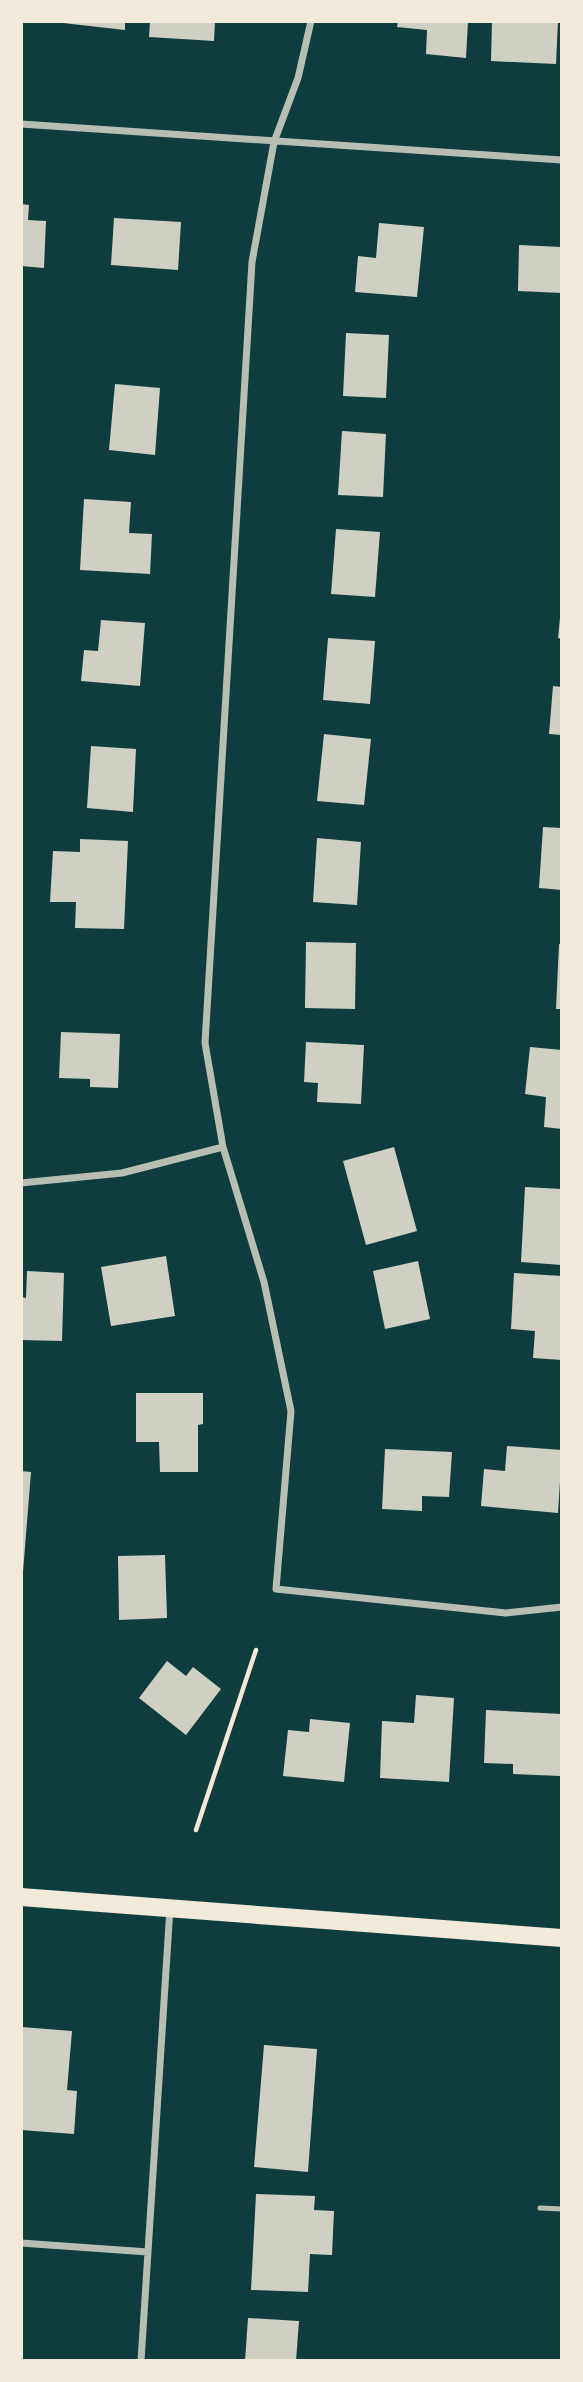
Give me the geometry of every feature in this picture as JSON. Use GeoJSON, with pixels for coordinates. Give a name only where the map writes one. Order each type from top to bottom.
{"type":"FeatureCollection","features":[{"type":"Feature","properties":{"kind":"main road"},"geometry":{"type":"LineString","coordinates":[[21,1897],[562,1938]]}},
{"type":"Feature","properties":{"kind":"street"},"geometry":{"type":"LineString","coordinates":[[311,21],[298,78],[274,142],[252,262],[205,1042],[223,1147],[264,1282],[292,1412],[276,1590],[506,1613],[562,1607]]}},
{"type":"Feature","properties":{"kind":"street"},"geometry":{"type":"LineString","coordinates":[[21,124],[562,160]]}},
{"type":"Feature","properties":{"kind":"street"},"geometry":{"type":"LineString","coordinates":[[21,1183],[122,1173],[223,1147]]}},
{"type":"Feature","properties":{"kind":"street"},"geometry":{"type":"LineString","coordinates":[[141,2361],[170,1908]]}},
{"type":"Feature","properties":{"kind":"street"},"geometry":{"type":"LineString","coordinates":[[21,2243],[148,2252]]}},
{"type":"Feature","properties":{"kind":"lane"},"geometry":{"type":"LineString","coordinates":[[540,2208],[562,2209]]}},
{"type":"Feature","properties":{"kind":"path"},"geometry":{"type":"LineString","coordinates":[[196,1830],[256,1650]]}},
{"type":"Feature","properties":{"kind":"building"},"geometry":{"type":"Polygon","coordinates":[[[45,21],[125,21],[125,30],[45,21]]]}},
{"type":"Feature","properties":{"kind":"building"},"geometry":{"type":"Polygon","coordinates":[[[150,21],[215,21],[214,41],[149,37],[150,21]]]}},
{"type":"Feature","properties":{"kind":"building"},"geometry":{"type":"Polygon","coordinates":[[[398,21],[468,21],[466,58],[426,54],[427,30],[397,27],[398,21]]]}},
{"type":"Feature","properties":{"kind":"building"},"geometry":{"type":"Polygon","coordinates":[[[492,21],[558,21],[556,64],[491,61],[492,21]]]}},
{"type":"Feature","properties":{"kind":"building"},"geometry":{"type":"Polygon","coordinates":[[[21,204],[29,205],[28,220],[46,221],[44,268],[21,266],[21,204]]]}},
{"type":"Feature","properties":{"kind":"building"},"geometry":{"type":"Polygon","coordinates":[[[114,218],[181,222],[178,270],[111,265],[114,218]]]}},
{"type":"Feature","properties":{"kind":"building"},"geometry":{"type":"Polygon","coordinates":[[[379,223],[424,227],[417,297],[355,292],[358,256],[376,258],[379,223]]]}},
{"type":"Feature","properties":{"kind":"building"},"geometry":{"type":"Polygon","coordinates":[[[519,245],[562,247],[562,293],[518,291],[519,245]]]}},
{"type":"Feature","properties":{"kind":"building"},"geometry":{"type":"Polygon","coordinates":[[[346,333],[389,335],[386,398],[343,396],[346,333]]]}},
{"type":"Feature","properties":{"kind":"building"},"geometry":{"type":"Polygon","coordinates":[[[115,384],[160,388],[155,455],[109,450],[115,384]]]}},
{"type":"Feature","properties":{"kind":"building"},"geometry":{"type":"Polygon","coordinates":[[[342,431],[386,434],[383,497],[338,495],[342,431]]]}},
{"type":"Feature","properties":{"kind":"building"},"geometry":{"type":"Polygon","coordinates":[[[84,499],[131,502],[129,533],[152,534],[150,574],[80,570],[84,499]]]}},
{"type":"Feature","properties":{"kind":"building"},"geometry":{"type":"Polygon","coordinates":[[[336,529],[380,532],[375,597],[331,594],[336,529]]]}},
{"type":"Feature","properties":{"kind":"building"},"geometry":{"type":"Polygon","coordinates":[[[562,618],[562,639],[558,638],[562,618]]]}},
{"type":"Feature","properties":{"kind":"building"},"geometry":{"type":"Polygon","coordinates":[[[101,620],[145,623],[140,686],[81,681],[84,650],[98,651],[101,620]]]}},
{"type":"Feature","properties":{"kind":"building"},"geometry":{"type":"Polygon","coordinates":[[[328,638],[375,641],[370,704],[323,700],[328,638]]]}},
{"type":"Feature","properties":{"kind":"building"},"geometry":{"type":"Polygon","coordinates":[[[553,686],[562,687],[562,735],[549,734],[553,686]]]}},
{"type":"Feature","properties":{"kind":"building"},"geometry":{"type":"Polygon","coordinates":[[[324,734],[371,739],[364,805],[317,801],[324,734]]]}},
{"type":"Feature","properties":{"kind":"building"},"geometry":{"type":"Polygon","coordinates":[[[91,746],[136,749],[133,812],[87,808],[91,746]]]}},
{"type":"Feature","properties":{"kind":"building"},"geometry":{"type":"Polygon","coordinates":[[[543,827],[562,828],[562,890],[539,888],[543,827]]]}},
{"type":"Feature","properties":{"kind":"building"},"geometry":{"type":"Polygon","coordinates":[[[317,838],[361,842],[357,905],[313,902],[317,838]]]}},
{"type":"Feature","properties":{"kind":"building"},"geometry":{"type":"Polygon","coordinates":[[[80,839],[128,841],[124,929],[75,928],[76,902],[50,902],[53,851],[80,852],[80,839]]]}},
{"type":"Feature","properties":{"kind":"building"},"geometry":{"type":"Polygon","coordinates":[[[306,942],[356,943],[355,1009],[305,1008],[306,942]]]}},
{"type":"Feature","properties":{"kind":"building"},"geometry":{"type":"Polygon","coordinates":[[[559,944],[562,944],[562,1009],[556,1009],[559,944]]]}},
{"type":"Feature","properties":{"kind":"building"},"geometry":{"type":"Polygon","coordinates":[[[61,1032],[120,1034],[118,1088],[90,1087],[90,1079],[59,1078],[61,1032]]]}},
{"type":"Feature","properties":{"kind":"building"},"geometry":{"type":"Polygon","coordinates":[[[306,1042],[364,1045],[361,1104],[317,1102],[318,1083],[304,1082],[306,1042]]]}},
{"type":"Feature","properties":{"kind":"building"},"geometry":{"type":"Polygon","coordinates":[[[530,1047],[562,1050],[562,1129],[544,1127],[546,1097],[525,1094],[530,1047]]]}},
{"type":"Feature","properties":{"kind":"building"},"geometry":{"type":"Polygon","coordinates":[[[394,1147],[417,1231],[366,1245],[343,1161],[394,1147]]]}},
{"type":"Feature","properties":{"kind":"building"},"geometry":{"type":"Polygon","coordinates":[[[525,1187],[562,1189],[562,1265],[521,1262],[525,1187]]]}},
{"type":"Feature","properties":{"kind":"building"},"geometry":{"type":"Polygon","coordinates":[[[166,1256],[175,1316],[111,1326],[101,1267],[166,1256]]]}},
{"type":"Feature","properties":{"kind":"building"},"geometry":{"type":"Polygon","coordinates":[[[418,1261],[430,1319],[385,1329],[373,1271],[418,1261]]]}},
{"type":"Feature","properties":{"kind":"building"},"geometry":{"type":"Polygon","coordinates":[[[27,1271],[64,1273],[62,1341],[21,1340],[21,1297],[26,1298],[27,1271]]]}},
{"type":"Feature","properties":{"kind":"building"},"geometry":{"type":"Polygon","coordinates":[[[514,1273],[562,1276],[562,1360],[533,1358],[535,1331],[511,1329],[514,1273]]]}},
{"type":"Feature","properties":{"kind":"building"},"geometry":{"type":"Polygon","coordinates":[[[136,1393],[203,1393],[203,1424],[198,1425],[198,1472],[160,1472],[159,1442],[136,1442],[136,1393]]]}},
{"type":"Feature","properties":{"kind":"building"},"geometry":{"type":"Polygon","coordinates":[[[507,1446],[562,1450],[558,1513],[481,1506],[484,1469],[505,1471],[507,1446]]]}},
{"type":"Feature","properties":{"kind":"building"},"geometry":{"type":"Polygon","coordinates":[[[385,1449],[452,1452],[449,1497],[422,1496],[422,1511],[382,1509],[385,1449]]]}},
{"type":"Feature","properties":{"kind":"building"},"geometry":{"type":"Polygon","coordinates":[[[21,1471],[31,1472],[23,1572],[21,1571],[21,1471]]]}},
{"type":"Feature","properties":{"kind":"building"},"geometry":{"type":"Polygon","coordinates":[[[165,1555],[167,1618],[119,1620],[118,1556],[165,1555]]]}},
{"type":"Feature","properties":{"kind":"building"},"geometry":{"type":"Polygon","coordinates":[[[167,1661],[186,1676],[193,1667],[221,1689],[186,1735],[139,1698],[167,1661]]]}},
{"type":"Feature","properties":{"kind":"building"},"geometry":{"type":"Polygon","coordinates":[[[416,1695],[454,1698],[449,1782],[380,1778],[382,1721],[414,1723],[416,1695]]]}},
{"type":"Feature","properties":{"kind":"building"},"geometry":{"type":"Polygon","coordinates":[[[486,1710],[562,1714],[560,1776],[513,1774],[513,1764],[484,1763],[486,1710]]]}},
{"type":"Feature","properties":{"kind":"building"},"geometry":{"type":"Polygon","coordinates":[[[310,1719],[350,1723],[344,1782],[283,1776],[288,1730],[309,1732],[310,1719]]]}},
{"type":"Feature","properties":{"kind":"building"},"geometry":{"type":"Polygon","coordinates":[[[21,2027],[72,2031],[67,2090],[77,2091],[74,2134],[21,2130],[21,2027]]]}},
{"type":"Feature","properties":{"kind":"building"},"geometry":{"type":"Polygon","coordinates":[[[264,2045],[317,2049],[308,2172],[254,2167],[264,2045]]]}},
{"type":"Feature","properties":{"kind":"building"},"geometry":{"type":"Polygon","coordinates":[[[256,2194],[315,2196],[314,2210],[334,2211],[332,2255],[310,2254],[308,2292],[251,2290],[256,2194]]]}},
{"type":"Feature","properties":{"kind":"building"},"geometry":{"type":"Polygon","coordinates":[[[248,2318],[299,2321],[296,2361],[245,2361],[248,2318]]]}}]}
